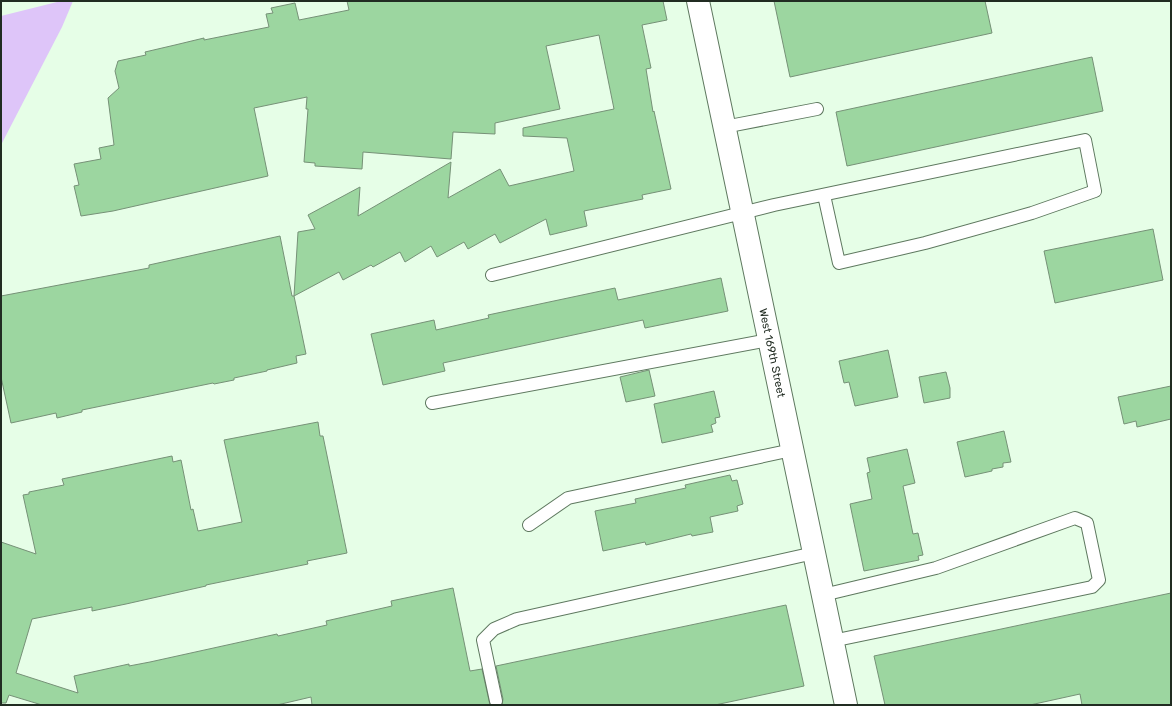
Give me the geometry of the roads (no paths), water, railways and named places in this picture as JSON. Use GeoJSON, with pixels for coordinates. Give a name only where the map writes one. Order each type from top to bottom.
{"type":"FeatureCollection","features":[{"type":"Feature","properties":{"kind":"street","name":"West 169th Street"},"geometry":{"type":"LineString","coordinates":[[698,1],[846,705]]}},
{"type":"Feature","properties":{"kind":"lane"},"geometry":{"type":"LineString","coordinates":[[724,127],[817,109]]}},
{"type":"Feature","properties":{"kind":"lane"},"geometry":{"type":"LineString","coordinates":[[492,275],[824,194],[1084,140],[1095,191],[1032,213],[925,242],[838,263],[824,194]]}},
{"type":"Feature","properties":{"kind":"lane"},"geometry":{"type":"LineString","coordinates":[[432,403],[769,340]]}},
{"type":"Feature","properties":{"kind":"lane"},"geometry":{"type":"LineString","coordinates":[[529,525],[568,498],[792,450]]}},
{"type":"Feature","properties":{"kind":"lane"},"geometry":{"type":"LineString","coordinates":[[823,595],[936,568],[1075,518],[1087,523],[1099,580],[1092,587],[832,641]]}},
{"type":"Feature","properties":{"kind":"lane"},"geometry":{"type":"LineString","coordinates":[[496,701],[483,640],[494,629],[517,619],[814,553]]}}]}
